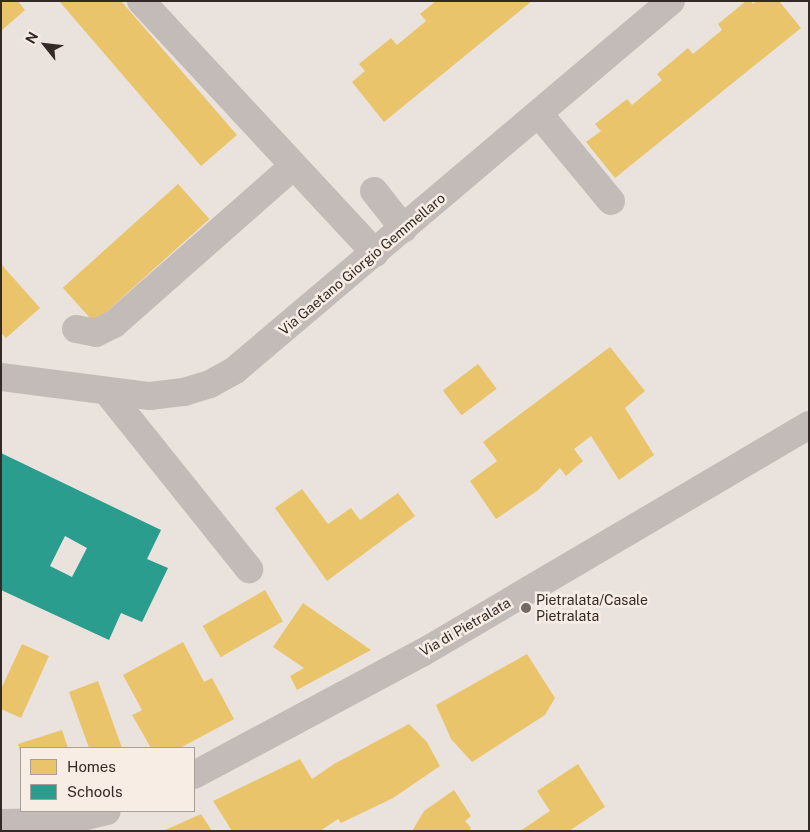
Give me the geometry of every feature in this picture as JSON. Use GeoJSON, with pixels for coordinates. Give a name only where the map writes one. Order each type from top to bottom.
{"type":"FeatureCollection","features":[{"type":"Feature","properties":{"kind":"street"},"geometry":{"type":"LineString","coordinates":[[141,1],[376,253]]}},
{"type":"Feature","properties":{"kind":"street","name":"Via Gaetano Giorgio Gemmellaro"},"geometry":{"type":"LineString","coordinates":[[1,377],[108,393],[150,396],[184,392],[210,384],[235,370],[256,355],[671,1]]}},
{"type":"Feature","properties":{"kind":"street"},"geometry":{"type":"LineString","coordinates":[[539,114],[611,202]]}},
{"type":"Feature","properties":{"kind":"street"},"geometry":{"type":"LineString","coordinates":[[76,329],[96,333],[114,324],[293,166]]}},
{"type":"Feature","properties":{"kind":"street"},"geometry":{"type":"LineString","coordinates":[[374,191],[404,229]]}},
{"type":"Feature","properties":{"kind":"street"},"geometry":{"type":"LineString","coordinates":[[108,393],[249,569]]}},
{"type":"Feature","properties":{"kind":"street","name":"Via di Pietralata"},"geometry":{"type":"LineString","coordinates":[[195,774],[422,652],[809,425]]}},
{"type":"Feature","properties":{"kind":"street"},"geometry":{"type":"LineString","coordinates":[[1,823],[61,822],[103,812]]}},
{"type":"Feature","properties":{"kind":"building: Homes"},"geometry":{"type":"Polygon","coordinates":[[[1,1],[18,1],[25,10],[1,31],[1,1]]]}},
{"type":"Feature","properties":{"kind":"building: Homes"},"geometry":{"type":"Polygon","coordinates":[[[59,1],[121,1],[237,135],[201,166],[59,1]]]}},
{"type":"Feature","properties":{"kind":"building: Homes"},"geometry":{"type":"Polygon","coordinates":[[[436,1],[532,1],[384,122],[352,82],[365,71],[359,64],[391,38],[397,45],[426,21],[420,14],[436,1]]]}},
{"type":"Feature","properties":{"kind":"building: Homes"},"geometry":{"type":"Polygon","coordinates":[[[746,1],[751,1],[753,4],[757,1],[779,1],[801,28],[615,178],[586,142],[601,131],[595,124],[627,99],[632,105],[662,80],[657,74],[688,48],[693,54],[722,30],[718,24],[746,1]]]}},
{"type":"Feature","properties":{"kind":"building: Homes"},"geometry":{"type":"Polygon","coordinates":[[[178,184],[209,219],[94,323],[63,288],[178,184]]]}},
{"type":"Feature","properties":{"kind":"building: Homes"},"geometry":{"type":"Polygon","coordinates":[[[1,264],[40,308],[6,338],[1,333],[1,264]]]}},
{"type":"Feature","properties":{"kind":"building: Homes"},"geometry":{"type":"Polygon","coordinates":[[[610,347],[645,391],[625,408],[654,455],[619,480],[591,436],[574,449],[583,461],[566,476],[560,468],[537,491],[496,519],[470,481],[497,461],[483,442],[610,347]]]}},
{"type":"Feature","properties":{"kind":"building: Homes"},"geometry":{"type":"Polygon","coordinates":[[[478,364],[497,389],[462,415],[443,390],[478,364]]]}},
{"type":"Feature","properties":{"kind":"building: Homes"},"geometry":{"type":"Polygon","coordinates":[[[302,489],[328,524],[351,508],[360,520],[398,493],[415,516],[327,581],[275,508],[302,489]]]}},
{"type":"Feature","properties":{"kind":"building: Homes"},"geometry":{"type":"Polygon","coordinates":[[[265,590],[283,621],[221,657],[203,626],[265,590]]]}},
{"type":"Feature","properties":{"kind":"building: Homes"},"geometry":{"type":"Polygon","coordinates":[[[303,603],[371,650],[297,690],[290,676],[304,668],[273,647],[303,603]]]}},
{"type":"Feature","properties":{"kind":"building: Homes"},"geometry":{"type":"Polygon","coordinates":[[[183,642],[204,682],[212,678],[234,719],[182,747],[150,747],[132,715],[142,710],[123,675],[183,642]]]}},
{"type":"Feature","properties":{"kind":"building: Homes"},"geometry":{"type":"Polygon","coordinates":[[[22,644],[49,656],[21,718],[1,709],[1,689],[22,644]]]}},
{"type":"Feature","properties":{"kind":"building: Homes"},"geometry":{"type":"Polygon","coordinates":[[[527,654],[555,698],[545,715],[472,762],[451,739],[436,705],[527,654]]]}},
{"type":"Feature","properties":{"kind":"building: Homes"},"geometry":{"type":"Polygon","coordinates":[[[98,681],[122,747],[89,747],[69,692],[98,681]]]}},
{"type":"Feature","properties":{"kind":"building: Homes"},"geometry":{"type":"Polygon","coordinates":[[[409,724],[427,742],[440,766],[393,798],[341,823],[338,819],[320,831],[232,831],[213,801],[300,759],[312,779],[334,764],[409,724]]]}},
{"type":"Feature","properties":{"kind":"building: Homes"},"geometry":{"type":"Polygon","coordinates":[[[62,730],[68,747],[20,747],[20,751],[18,744],[62,730]]]}},
{"type":"Feature","properties":{"kind":"building: Homes"},"geometry":{"type":"Polygon","coordinates":[[[578,764],[605,807],[569,831],[520,831],[550,811],[537,791],[578,764]]]}},
{"type":"Feature","properties":{"kind":"building: Homes"},"geometry":{"type":"Polygon","coordinates":[[[454,790],[471,816],[465,821],[471,828],[469,831],[412,831],[424,811],[454,790]]]}},
{"type":"Feature","properties":{"kind":"building: Homes"},"geometry":{"type":"Polygon","coordinates":[[[201,814],[212,831],[163,831],[201,814]]]}},
{"type":"Feature","properties":{"kind":"building: Schools"},"geometry":{"type":"Polygon","coordinates":[[[1,453],[161,530],[147,559],[168,568],[142,622],[121,613],[109,640],[1,590],[1,453]],[[65,536],[50,566],[72,577],[87,548],[65,536]]]}},
{"type":"Feature","properties":{"kind":"place","name":"Pietralata/Casale Pietralata"},"geometry":{"type":"Point","coordinates":[526,608]}}]}
